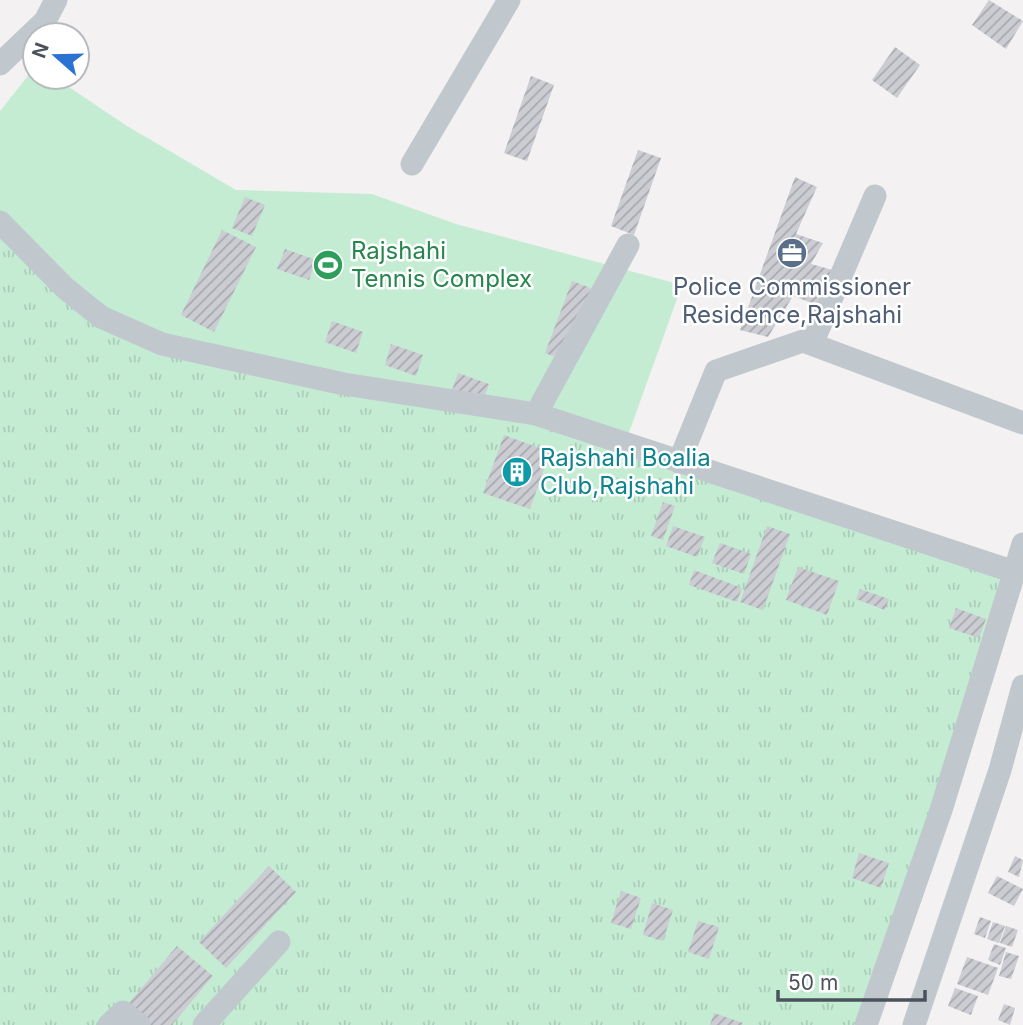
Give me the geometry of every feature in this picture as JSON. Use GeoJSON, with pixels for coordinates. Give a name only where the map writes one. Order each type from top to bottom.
{"type":"FeatureCollection","features":[{"type":"Feature","properties":{"kind":"street"},"geometry":{"type":"LineString","coordinates":[[0,64],[45,21],[56,0]]}},
{"type":"Feature","properties":{"kind":"street"},"geometry":{"type":"LineString","coordinates":[[412,164],[509,0]]}},
{"type":"Feature","properties":{"kind":"street"},"geometry":{"type":"LineString","coordinates":[[812,344],[875,196]]}},
{"type":"Feature","properties":{"kind":"street"},"geometry":{"type":"LineString","coordinates":[[0,222],[65,288],[101,317],[162,344],[344,383],[536,414],[1014,572]]}},
{"type":"Feature","properties":{"kind":"street"},"geometry":{"type":"LineString","coordinates":[[536,414],[628,245]]}},
{"type":"Feature","properties":{"kind":"street"},"geometry":{"type":"LineString","coordinates":[[679,462],[716,371],[803,341],[1023,423]]}},
{"type":"Feature","properties":{"kind":"street"},"geometry":{"type":"LineString","coordinates":[[866,1025],[941,810],[1023,544]]}},
{"type":"Feature","properties":{"kind":"street"},"geometry":{"type":"LineString","coordinates":[[916,1024],[1000,770],[1023,686]]}},
{"type":"Feature","properties":{"kind":"street"},"geometry":{"type":"LineString","coordinates":[[204,1025],[279,942]]}},
{"type":"Feature","properties":{"kind":"street"},"geometry":{"type":"LineString","coordinates":[[109,1025],[123,1012],[139,1025]]}},
{"type":"Feature","properties":{"kind":"green space","name":"Rajshahi Tennis Complex"},"geometry":{"type":"Polygon","coordinates":[[[21,85],[21,91],[75,91],[127,126],[236,190],[372,194],[456,224],[682,285],[627,438],[165,340],[104,315],[0,217],[0,111],[21,85]]]}},
{"type":"Feature","properties":{"kind":"green space"},"geometry":{"type":"Polygon","coordinates":[[[0,232],[96,323],[536,421],[1008,575],[858,1025],[0,1025],[0,232]]]}},
{"type":"Feature","properties":{"kind":"building"},"geometry":{"type":"Polygon","coordinates":[[[989,0],[1023,21],[1006,49],[972,25],[989,0]]]}},
{"type":"Feature","properties":{"kind":"building"},"geometry":{"type":"Polygon","coordinates":[[[895,47],[920,65],[897,98],[872,80],[895,47]]]}},
{"type":"Feature","properties":{"kind":"building"},"geometry":{"type":"Polygon","coordinates":[[[531,76],[554,85],[527,161],[504,153],[531,76]]]}},
{"type":"Feature","properties":{"kind":"building"},"geometry":{"type":"Polygon","coordinates":[[[638,150],[661,158],[634,235],[611,226],[638,150]]]}},
{"type":"Feature","properties":{"kind":"building","name":"Police Commissioner Residence,Rajshahi"},"geometry":{"type":"Polygon","coordinates":[[[795,177],[817,187],[796,234],[823,243],[811,264],[836,271],[820,306],[793,296],[768,337],[740,330],[795,177]]]}},
{"type":"Feature","properties":{"kind":"building"},"geometry":{"type":"Polygon","coordinates":[[[245,197],[265,205],[252,236],[232,228],[245,197]]]}},
{"type":"Feature","properties":{"kind":"building"},"geometry":{"type":"Polygon","coordinates":[[[222,230],[256,247],[214,332],[181,315],[222,230]]]}},
{"type":"Feature","properties":{"kind":"building"},"geometry":{"type":"Polygon","coordinates":[[[285,249],[316,260],[309,280],[277,269],[285,249]]]}},
{"type":"Feature","properties":{"kind":"building"},"geometry":{"type":"Polygon","coordinates":[[[572,281],[591,288],[563,360],[545,353],[572,281]]]}},
{"type":"Feature","properties":{"kind":"building"},"geometry":{"type":"Polygon","coordinates":[[[332,321],[363,332],[356,353],[325,342],[332,321]]]}},
{"type":"Feature","properties":{"kind":"building"},"geometry":{"type":"Polygon","coordinates":[[[391,344],[423,355],[416,376],[385,365],[391,344]]]}},
{"type":"Feature","properties":{"kind":"building"},"geometry":{"type":"Polygon","coordinates":[[[458,373],[489,384],[482,404],[451,393],[458,373]]]}},
{"type":"Feature","properties":{"kind":"building","name":"Rajshahi Boalia Club,Rajshahi"},"geometry":{"type":"Polygon","coordinates":[[[504,435],[550,452],[530,509],[483,493],[504,435]]]}},
{"type":"Feature","properties":{"kind":"building"},"geometry":{"type":"Polygon","coordinates":[[[663,502],[675,506],[663,540],[651,536],[663,502]]]}},
{"type":"Feature","properties":{"kind":"building"},"geometry":{"type":"Polygon","coordinates":[[[673,526],[705,537],[697,557],[666,546],[673,526]]]}},
{"type":"Feature","properties":{"kind":"building"},"geometry":{"type":"Polygon","coordinates":[[[767,526],[790,534],[763,610],[740,602],[767,526]]]}},
{"type":"Feature","properties":{"kind":"building"},"geometry":{"type":"Polygon","coordinates":[[[720,543],[751,554],[744,574],[712,563],[720,543]]]}},
{"type":"Feature","properties":{"kind":"building"},"geometry":{"type":"Polygon","coordinates":[[[798,567],[839,581],[827,615],[786,600],[798,567]]]}},
{"type":"Feature","properties":{"kind":"building"},"geometry":{"type":"Polygon","coordinates":[[[694,570],[742,588],[737,602],[689,585],[694,570]]]}},
{"type":"Feature","properties":{"kind":"building"},"geometry":{"type":"Polygon","coordinates":[[[860,589],[889,599],[885,610],[856,599],[860,589]]]}},
{"type":"Feature","properties":{"kind":"building"},"geometry":{"type":"Polygon","coordinates":[[[956,608],[986,619],[979,638],[949,628],[956,608]]]}},
{"type":"Feature","properties":{"kind":"building"},"geometry":{"type":"Polygon","coordinates":[[[859,853],[889,863],[881,888],[852,878],[859,853]]]}},
{"type":"Feature","properties":{"kind":"building"},"geometry":{"type":"Polygon","coordinates":[[[1015,856],[1023,860],[1019,877],[1008,872],[1015,856]]]}},
{"type":"Feature","properties":{"kind":"building"},"geometry":{"type":"Polygon","coordinates":[[[269,866],[296,892],[226,968],[199,942],[269,866]]]}},
{"type":"Feature","properties":{"kind":"building"},"geometry":{"type":"Polygon","coordinates":[[[997,876],[1023,889],[1014,906],[988,893],[997,876]]]}},
{"type":"Feature","properties":{"kind":"building"},"geometry":{"type":"Polygon","coordinates":[[[621,891],[641,898],[631,929],[611,923],[621,891]]]}},
{"type":"Feature","properties":{"kind":"building"},"geometry":{"type":"Polygon","coordinates":[[[652,903],[673,910],[663,941],[643,935],[652,903]]]}},
{"type":"Feature","properties":{"kind":"building"},"geometry":{"type":"Polygon","coordinates":[[[980,917],[991,921],[985,938],[974,934],[980,917]]]}},
{"type":"Feature","properties":{"kind":"building"},"geometry":{"type":"Polygon","coordinates":[[[698,921],[719,927],[709,959],[688,952],[698,921]]]}},
{"type":"Feature","properties":{"kind":"building"},"geometry":{"type":"Polygon","coordinates":[[[993,922],[1005,926],[999,943],[987,939],[993,922]]]}},
{"type":"Feature","properties":{"kind":"building"},"geometry":{"type":"Polygon","coordinates":[[[1006,926],[1018,930],[1012,947],[1000,943],[1006,926]]]}},
{"type":"Feature","properties":{"kind":"building"},"geometry":{"type":"Polygon","coordinates":[[[994,944],[1006,948],[1000,965],[988,960],[994,944]]]}},
{"type":"Feature","properties":{"kind":"building"},"geometry":{"type":"Polygon","coordinates":[[[177,946],[213,976],[172,1025],[128,1025],[118,1016],[177,946]]]}},
{"type":"Feature","properties":{"kind":"building"},"geometry":{"type":"Polygon","coordinates":[[[1006,952],[1019,956],[1011,979],[999,976],[1006,952]]]}},
{"type":"Feature","properties":{"kind":"building"},"geometry":{"type":"Polygon","coordinates":[[[967,957],[998,968],[988,995],[957,984],[967,957]]]}},
{"type":"Feature","properties":{"kind":"building"},"geometry":{"type":"Polygon","coordinates":[[[955,988],[978,996],[971,1015],[948,1006],[955,988]]]}},
{"type":"Feature","properties":{"kind":"building"},"geometry":{"type":"Polygon","coordinates":[[[1004,1004],[1015,1008],[1010,1025],[998,1020],[1004,1004]]]}},
{"type":"Feature","properties":{"kind":"building"},"geometry":{"type":"Polygon","coordinates":[[[714,1013],[743,1023],[710,1025],[714,1013]]]}},
{"type":"Feature","properties":{"kind":"place","name":"Police Commissioner Residence,Rajshahi"},"geometry":{"type":"Point","coordinates":[792,253]}},
{"type":"Feature","properties":{"kind":"place","name":"Rajshahi Tennis Complex"},"geometry":{"type":"Point","coordinates":[328,265]}},
{"type":"Feature","properties":{"kind":"place","name":"Rajshahi Boalia Club,Rajshahi"},"geometry":{"type":"Point","coordinates":[517,472]}}]}
